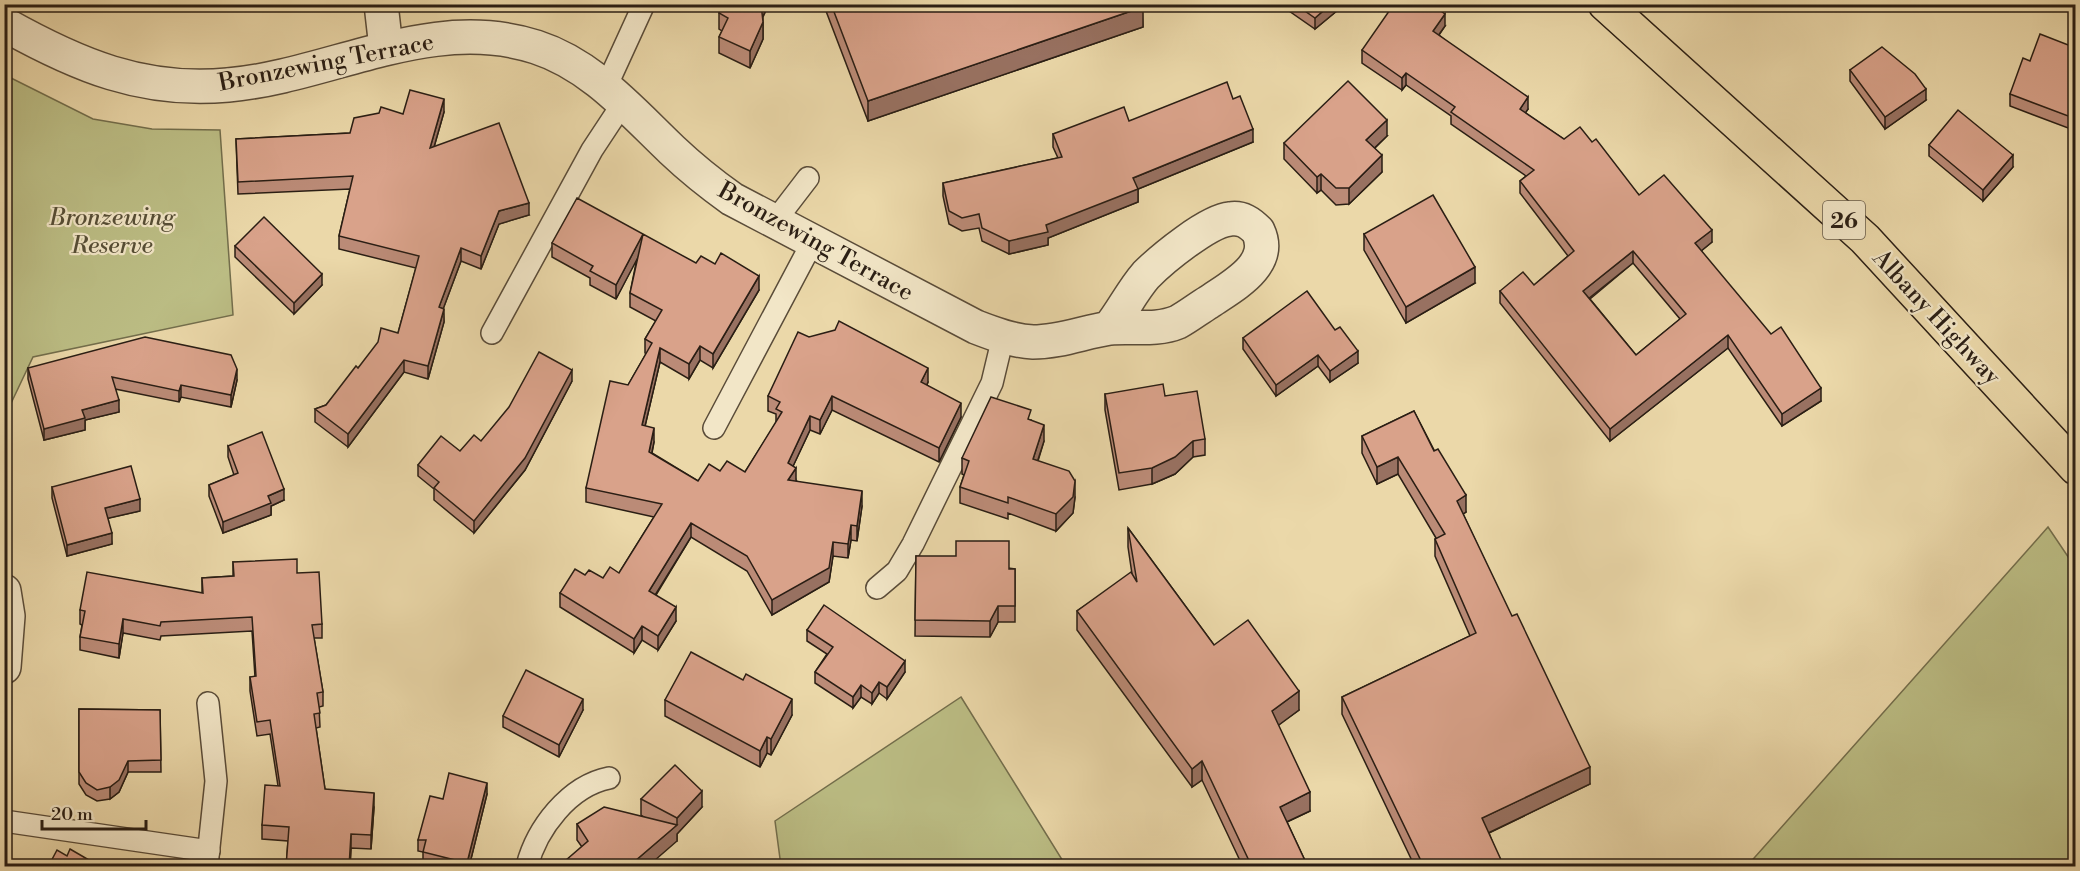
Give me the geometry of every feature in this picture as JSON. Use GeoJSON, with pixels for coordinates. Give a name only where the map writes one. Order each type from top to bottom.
{"type":"FeatureCollection","features":[{"type":"Feature","properties":{"kind":"main road","name":"Albany Highway"},"geometry":{"type":"LineString","coordinates":[[1605,4],[1865,239],[2076,468]]}},
{"type":"Feature","properties":{"kind":"street"},"geometry":{"type":"LineString","coordinates":[[381,4],[386,48]]}},
{"type":"Feature","properties":{"kind":"street","name":"Bronzewing Terrace"},"geometry":{"type":"LineString","coordinates":[[4,24],[55,52],[105,72],[146,82],[191,87],[230,85],[273,77],[386,48],[454,38],[497,38],[537,47],[581,68],[615,95],[702,178],[732,199],[976,327],[1003,337],[1034,342],[1078,337],[1109,328]]}},
{"type":"Feature","properties":{"kind":"street"},"geometry":{"type":"LineString","coordinates":[[4,591],[8,616],[4,667]]}},
{"type":"Feature","properties":{"kind":"lane"},"geometry":{"type":"LineString","coordinates":[[492,333],[592,150],[615,95],[644,4]]}},
{"type":"Feature","properties":{"kind":"lane"},"geometry":{"type":"LineString","coordinates":[[775,221],[808,178]]}},
{"type":"Feature","properties":{"kind":"lane"},"geometry":{"type":"LineString","coordinates":[[714,428],[813,241]]}},
{"type":"Feature","properties":{"kind":"lane"},"geometry":{"type":"LineString","coordinates":[[877,588],[897,571],[913,544],[992,383],[1003,337]]}},
{"type":"Feature","properties":{"kind":"lane"},"geometry":{"type":"LineString","coordinates":[[4,820],[208,859],[216,781],[208,703]]}},
{"type":"Feature","properties":{"kind":"lane"},"geometry":{"type":"LineString","coordinates":[[527,867],[539,839],[562,804],[583,786],[609,778]]}},
{"type":"Feature","properties":{"kind":"green space","name":"Bronzewing Reserve"},"geometry":{"type":"Polygon","coordinates":[[[5,75],[93,119],[152,129],[220,130],[233,315],[33,357],[5,416],[5,75]]]}},
{"type":"Feature","properties":{"kind":"green space"},"geometry":{"type":"Polygon","coordinates":[[[2048,527],[2075,567],[2075,866],[1747,866],[2048,527]]]}},
{"type":"Feature","properties":{"kind":"green space"},"geometry":{"type":"Polygon","coordinates":[[[961,697],[1066,866],[781,866],[775,821],[961,697]]]}},
{"type":"Feature","properties":{"kind":"building"},"geometry":{"type":"Polygon","coordinates":[[[723,4],[761,4],[763,22],[750,51],[719,37],[728,18],[719,13],[723,4]]]}},
{"type":"Feature","properties":{"kind":"building"},"geometry":{"type":"Polygon","coordinates":[[[831,4],[1142,4],[1143,7],[868,101],[831,4]]]}},
{"type":"Feature","properties":{"kind":"building"},"geometry":{"type":"Polygon","coordinates":[[[1295,4],[1331,4],[1315,18],[1295,4]]]}},
{"type":"Feature","properties":{"kind":"building"},"geometry":{"type":"Polygon","coordinates":[[[1394,4],[1431,4],[1445,14],[1433,31],[1528,97],[1520,109],[1564,139],[1580,127],[1592,142],[1596,139],[1639,195],[1664,175],[1712,230],[1695,243],[1771,334],[1781,327],[1821,388],[1782,414],[1728,335],[1610,429],[1500,291],[1523,272],[1534,285],[1574,251],[1520,181],[1534,170],[1451,112],[1455,107],[1406,73],[1402,78],[1362,50],[1394,4]],[[1633,251],[1583,291],[1636,355],[1686,314],[1633,251]]]}},
{"type":"Feature","properties":{"kind":"building"},"geometry":{"type":"Polygon","coordinates":[[[2040,34],[2076,48],[2076,119],[2010,94],[2023,58],[2030,61],[2040,34]]]}},
{"type":"Feature","properties":{"kind":"building"},"geometry":{"type":"Polygon","coordinates":[[[1882,47],[1915,74],[1926,89],[1885,117],[1850,70],[1882,47]]]}},
{"type":"Feature","properties":{"kind":"building"},"geometry":{"type":"Polygon","coordinates":[[[1348,81],[1387,120],[1366,140],[1382,155],[1349,188],[1336,188],[1321,174],[1317,177],[1284,143],[1348,81]]]}},
{"type":"Feature","properties":{"kind":"building"},"geometry":{"type":"Polygon","coordinates":[[[1227,82],[1233,99],[1240,96],[1253,129],[1133,178],[1138,189],[1046,225],[1048,232],[1009,241],[982,228],[979,214],[962,218],[949,211],[943,183],[1062,157],[1053,134],[1124,107],[1129,121],[1227,82]]]}},
{"type":"Feature","properties":{"kind":"building"},"geometry":{"type":"Polygon","coordinates":[[[410,90],[444,99],[430,148],[499,123],[529,203],[499,211],[481,256],[461,248],[439,307],[444,309],[428,366],[404,360],[348,434],[315,409],[326,405],[356,366],[358,368],[378,342],[381,328],[398,333],[419,256],[339,236],[353,176],[238,182],[236,139],[350,133],[354,118],[379,113],[381,107],[403,114],[410,90]]]}},
{"type":"Feature","properties":{"kind":"building"},"geometry":{"type":"Polygon","coordinates":[[[1958,110],[2013,155],[1983,190],[1929,145],[1958,110]]]}},
{"type":"Feature","properties":{"kind":"building"},"geometry":{"type":"Polygon","coordinates":[[[1433,195],[1475,267],[1406,307],[1364,234],[1433,195]]]}},
{"type":"Feature","properties":{"kind":"building"},"geometry":{"type":"Polygon","coordinates":[[[577,198],[643,234],[616,285],[590,271],[593,266],[552,243],[577,198]]]}},
{"type":"Feature","properties":{"kind":"building"},"geometry":{"type":"Polygon","coordinates":[[[264,217],[322,274],[294,303],[235,246],[264,217]]]}},
{"type":"Feature","properties":{"kind":"building"},"geometry":{"type":"Polygon","coordinates":[[[643,234],[696,263],[701,256],[715,264],[721,253],[759,276],[713,354],[700,346],[689,364],[660,348],[642,425],[654,428],[649,452],[698,481],[709,464],[720,471],[727,461],[745,472],[782,412],[776,409],[780,402],[768,396],[798,332],[809,337],[835,330],[839,321],[928,368],[921,382],[961,403],[939,448],[832,396],[820,420],[810,416],[788,463],[796,468],[788,480],[862,491],[857,526],[851,525],[848,544],[833,542],[829,568],[772,600],[747,556],[691,523],[649,591],[676,607],[658,636],[642,626],[634,639],[560,593],[575,569],[585,575],[589,570],[603,578],[610,567],[619,573],[662,504],[586,488],[610,381],[628,385],[652,343],[645,339],[662,310],[630,293],[643,234]]]}},
{"type":"Feature","properties":{"kind":"building"},"geometry":{"type":"Polygon","coordinates":[[[1307,291],[1335,330],[1340,327],[1358,351],[1330,371],[1318,355],[1276,385],[1243,338],[1307,291]]]}},
{"type":"Feature","properties":{"kind":"building"},"geometry":{"type":"Polygon","coordinates":[[[145,337],[231,355],[237,369],[231,395],[181,385],[179,391],[112,377],[119,400],[82,410],[85,418],[44,429],[28,368],[145,337]]]}},
{"type":"Feature","properties":{"kind":"building"},"geometry":{"type":"Polygon","coordinates":[[[539,352],[572,370],[525,458],[474,521],[434,488],[439,482],[418,465],[441,436],[460,451],[474,435],[481,441],[509,407],[539,352]]]}},
{"type":"Feature","properties":{"kind":"building"},"geometry":{"type":"Polygon","coordinates":[[[1163,384],[1165,396],[1197,391],[1205,439],[1193,441],[1175,457],[1152,468],[1119,473],[1105,394],[1163,384]]]}},
{"type":"Feature","properties":{"kind":"building"},"geometry":{"type":"Polygon","coordinates":[[[991,397],[1031,410],[1028,419],[1044,425],[1033,459],[1069,471],[1075,481],[1073,497],[1056,514],[1008,497],[1008,503],[960,487],[969,461],[962,458],[991,397]]]}},
{"type":"Feature","properties":{"kind":"building"},"geometry":{"type":"Polygon","coordinates":[[[1414,411],[1434,451],[1438,449],[1466,495],[1457,501],[1512,616],[1517,614],[1590,767],[1482,818],[1502,862],[1493,867],[1419,867],[1423,865],[1342,697],[1476,633],[1435,539],[1445,534],[1398,457],[1377,467],[1362,436],[1414,411]]]}},
{"type":"Feature","properties":{"kind":"building"},"geometry":{"type":"Polygon","coordinates":[[[262,432],[284,489],[268,496],[271,503],[223,522],[209,485],[238,473],[228,446],[262,432]]]}},
{"type":"Feature","properties":{"kind":"building"},"geometry":{"type":"Polygon","coordinates":[[[131,466],[140,499],[105,508],[112,533],[67,545],[52,487],[131,466]]]}},
{"type":"Feature","properties":{"kind":"building"},"geometry":{"type":"Polygon","coordinates":[[[1128,528],[1214,645],[1248,620],[1299,691],[1272,711],[1310,792],[1280,807],[1308,867],[1252,867],[1202,761],[1192,769],[1077,611],[1131,572],[1137,582],[1128,528]]]}},
{"type":"Feature","properties":{"kind":"building"},"geometry":{"type":"Polygon","coordinates":[[[956,541],[1009,541],[1009,569],[1015,569],[1015,606],[998,606],[990,621],[915,620],[916,556],[956,556],[956,541]]]}},
{"type":"Feature","properties":{"kind":"building"},"geometry":{"type":"Polygon","coordinates":[[[297,559],[297,573],[319,572],[322,624],[312,625],[323,692],[317,693],[320,713],[314,714],[325,789],[374,793],[371,835],[351,834],[349,867],[286,867],[289,827],[262,825],[265,785],[280,786],[270,720],[257,722],[250,677],[256,676],[252,617],[161,622],[160,626],[123,619],[119,644],[80,637],[85,611],[80,610],[87,572],[203,593],[202,578],[234,576],[233,562],[297,559]]]}},
{"type":"Feature","properties":{"kind":"building"},"geometry":{"type":"Polygon","coordinates":[[[824,605],[905,661],[887,687],[879,682],[872,693],[861,685],[853,697],[815,672],[833,647],[807,630],[824,605]]]}},
{"type":"Feature","properties":{"kind":"building"},"geometry":{"type":"Polygon","coordinates":[[[691,652],[743,680],[746,674],[792,699],[771,739],[767,737],[760,751],[665,700],[691,652]]]}},
{"type":"Feature","properties":{"kind":"building"},"geometry":{"type":"Polygon","coordinates":[[[526,670],[583,699],[559,745],[503,716],[526,670]]]}},
{"type":"Feature","properties":{"kind":"building"},"geometry":{"type":"Polygon","coordinates":[[[79,709],[160,710],[161,760],[128,761],[119,780],[110,787],[97,790],[86,783],[79,772],[79,709]]]}},
{"type":"Feature","properties":{"kind":"building"},"geometry":{"type":"Polygon","coordinates":[[[675,765],[702,791],[677,818],[641,799],[675,765]]]}},
{"type":"Feature","properties":{"kind":"building"},"geometry":{"type":"Polygon","coordinates":[[[449,773],[487,783],[467,863],[423,852],[426,840],[418,840],[430,796],[443,799],[449,773]]]}},
{"type":"Feature","properties":{"kind":"building"},"geometry":{"type":"Polygon","coordinates":[[[604,807],[677,825],[628,867],[558,867],[588,841],[577,824],[604,807]]]}},
{"type":"Feature","properties":{"kind":"building"},"geometry":{"type":"Polygon","coordinates":[[[70,849],[101,867],[48,867],[57,850],[67,856],[70,849]]]}},
{"type":"Feature","properties":{"kind":"building"},"geometry":{"type":"Polygon","coordinates":[[[699,862],[707,867],[697,867],[699,862]]]}}]}
